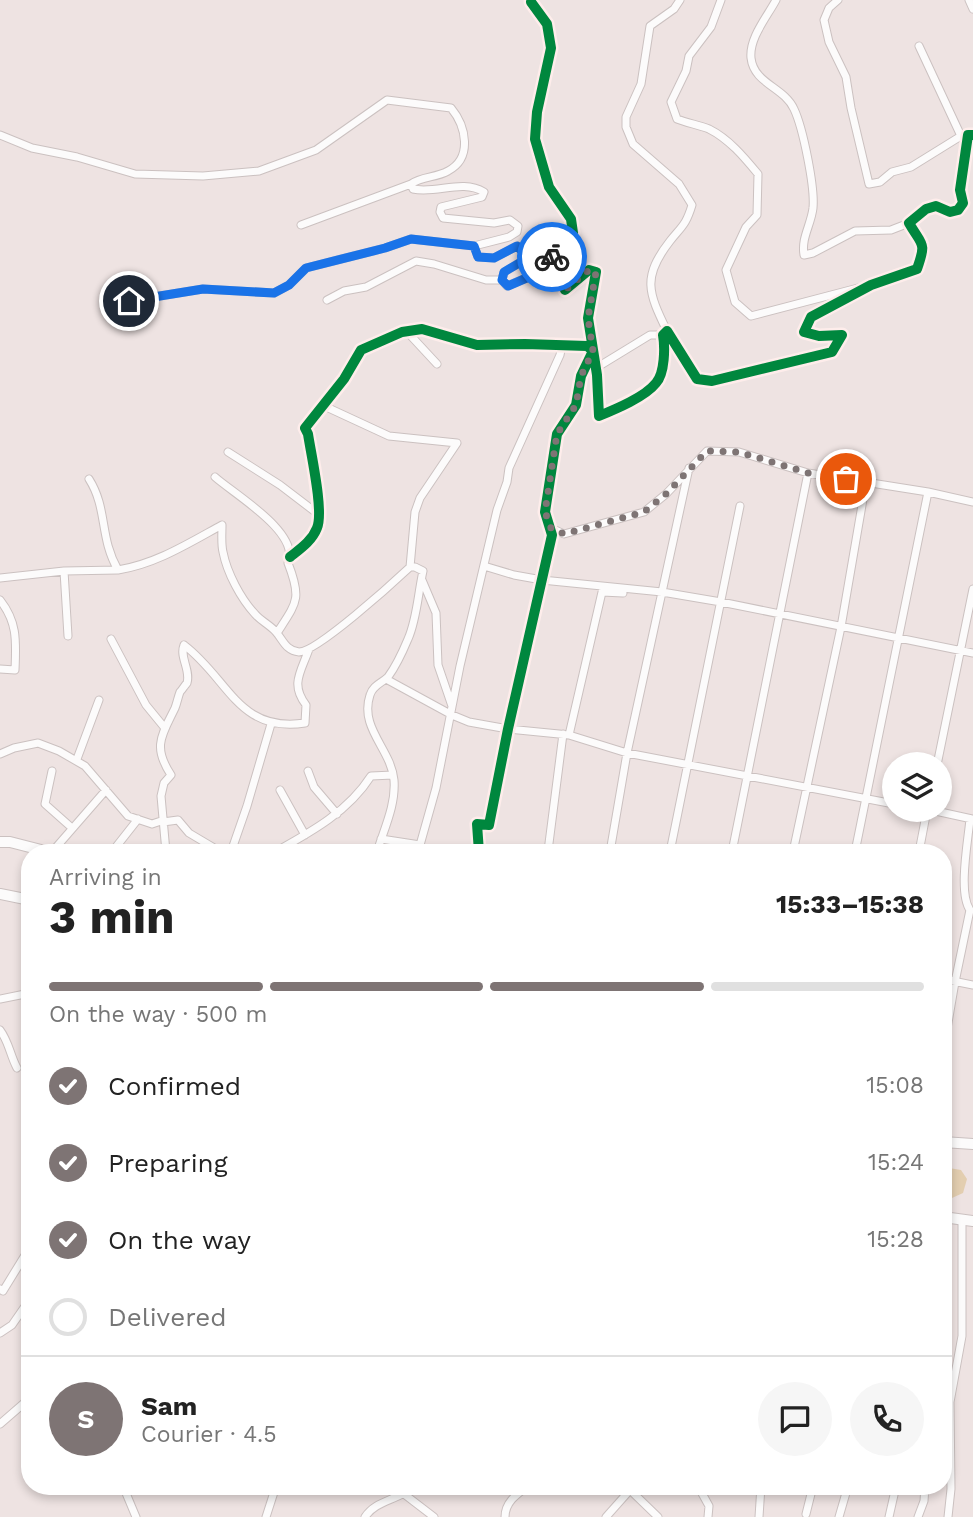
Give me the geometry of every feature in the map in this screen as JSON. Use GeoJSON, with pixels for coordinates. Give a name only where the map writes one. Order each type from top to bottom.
{"type":"FeatureCollection","features":[{"type":"Feature","properties":{"kind":"highway"},"geometry":{"type":"LineString","coordinates":[[0,842],[21,845]]}},
{"type":"Feature","properties":{"kind":"highway"},"geometry":{"type":"LineString","coordinates":[[0,894],[21,898]]}},
{"type":"Feature","properties":{"kind":"highway"},"geometry":{"type":"LineString","coordinates":[[952,1143],[973,1144]]}},
{"type":"Feature","properties":{"kind":"street"},"geometry":{"type":"LineString","coordinates":[[680,0],[674,9],[650,26],[641,84],[625,117],[633,144],[679,184],[692,205],[686,224],[661,253],[651,273],[650,288],[665,333],[697,380],[712,380],[832,352],[842,335],[819,337],[804,332],[811,317],[871,285]]}},
{"type":"Feature","properties":{"kind":"street"},"geometry":{"type":"LineString","coordinates":[[721,0],[711,27],[689,56],[686,71],[671,102],[677,119],[708,129],[734,146],[758,174],[757,215],[746,227],[726,270],[736,302],[751,316],[871,285],[917,269],[923,243],[909,223]]}},
{"type":"Feature","properties":{"kind":"street"},"geometry":{"type":"LineString","coordinates":[[776,0],[751,46],[751,59],[754,70],[762,80],[787,97],[795,110],[814,188],[813,212],[802,244],[804,255],[855,231],[891,230],[909,223],[926,209],[936,206],[950,212],[958,210],[962,203],[960,190],[969,137],[919,46]]}},
{"type":"Feature","properties":{"kind":"street"},"geometry":{"type":"LineString","coordinates":[[838,0],[829,8],[824,20],[830,42],[846,77],[869,184],[880,182],[892,172],[911,167],[969,137]]}},
{"type":"Feature","properties":{"kind":"street"},"geometry":{"type":"LineString","coordinates":[[969,0],[973,9]]}},
{"type":"Feature","properties":{"kind":"street"},"geometry":{"type":"LineString","coordinates":[[531,2],[547,24],[551,48],[537,112],[535,139],[549,187],[571,219],[573,233],[565,266],[565,290],[589,270],[596,272],[588,318],[596,368],[599,416],[631,401],[658,382],[665,358],[665,333]]}},
{"type":"Feature","properties":{"kind":"street"},"geometry":{"type":"LineString","coordinates":[[0,135],[32,148],[135,174],[203,177],[259,172],[316,150],[387,100],[451,108],[461,120],[465,147],[456,165],[446,173],[417,180],[301,225]]}},
{"type":"Feature","properties":{"kind":"street"},"geometry":{"type":"LineString","coordinates":[[115,298],[129,301],[203,289],[274,293],[289,285],[306,268],[411,239],[474,246],[509,237],[517,232],[518,226],[510,220],[494,223],[443,218],[440,212],[442,207],[482,197],[484,192],[477,188],[454,186],[421,190],[413,189],[411,184]]}},
{"type":"Feature","properties":{"kind":"street"},"geometry":{"type":"LineString","coordinates":[[474,246],[478,257],[494,258],[517,246],[524,253],[526,259],[504,272],[502,280]]}},
{"type":"Feature","properties":{"kind":"street"},"geometry":{"type":"LineString","coordinates":[[327,300],[344,291],[366,287],[416,261],[486,280],[502,280],[508,286],[545,270],[550,259],[561,251],[569,250]]}},
{"type":"Feature","properties":{"kind":"street"},"geometry":{"type":"LineString","coordinates":[[290,557],[312,537],[319,525],[309,434],[305,428],[344,379],[361,350],[402,332],[422,329],[477,345],[587,346],[593,351]]}},
{"type":"Feature","properties":{"kind":"street"},"geometry":{"type":"LineString","coordinates":[[412,331],[411,336],[437,364]]}},
{"type":"Feature","properties":{"kind":"street"},"geometry":{"type":"LineString","coordinates":[[596,368],[650,335],[665,333]]}},
{"type":"Feature","properties":{"kind":"street"},"geometry":{"type":"LineString","coordinates":[[420,844],[497,510],[509,468],[560,355],[562,345]]}},
{"type":"Feature","properties":{"kind":"street"},"geometry":{"type":"LineString","coordinates":[[478,844],[477,824],[489,825],[552,535],[545,512],[557,434],[576,405],[581,376],[593,351]]}},
{"type":"Feature","properties":{"kind":"street"},"geometry":{"type":"LineString","coordinates":[[0,578],[138,567],[222,525],[223,551],[234,582],[255,615],[276,633],[286,647],[299,652],[309,649],[353,617],[410,567],[415,512],[420,498],[457,443],[389,436],[322,405]]}},
{"type":"Feature","properties":{"kind":"street"},"geometry":{"type":"LineString","coordinates":[[551,528],[564,534],[644,512],[666,494],[707,451],[721,450],[739,452],[808,473],[973,502]]}},
{"type":"Feature","properties":{"kind":"street"},"geometry":{"type":"LineString","coordinates":[[228,452],[280,485],[318,514]]}},
{"type":"Feature","properties":{"kind":"street"},"geometry":{"type":"LineString","coordinates":[[611,844],[627,753],[690,468]]}},
{"type":"Feature","properties":{"kind":"street"},"geometry":{"type":"LineString","coordinates":[[734,844],[808,473]]}},
{"type":"Feature","properties":{"kind":"street"},"geometry":{"type":"LineString","coordinates":[[215,477],[275,524],[287,540],[290,557],[288,563],[297,586],[295,605],[276,633]]}},
{"type":"Feature","properties":{"kind":"street"},"geometry":{"type":"LineString","coordinates":[[89,479],[100,500],[106,544],[118,569]]}},
{"type":"Feature","properties":{"kind":"street"},"geometry":{"type":"LineString","coordinates":[[794,844],[841,627],[866,482]]}},
{"type":"Feature","properties":{"kind":"street"},"geometry":{"type":"LineString","coordinates":[[858,844],[928,492]]}},
{"type":"Feature","properties":{"kind":"street"},"geometry":{"type":"LineString","coordinates":[[672,844],[740,506]]}},
{"type":"Feature","properties":{"kind":"street"},"geometry":{"type":"LineString","coordinates":[[484,566],[542,580],[662,592],[721,602],[973,653]]}},
{"type":"Feature","properties":{"kind":"street"},"geometry":{"type":"LineString","coordinates":[[379,844],[393,802],[393,775],[389,759],[368,717],[370,694],[378,682],[386,679],[410,637],[423,571],[410,567]]}},
{"type":"Feature","properties":{"kind":"street"},"geometry":{"type":"LineString","coordinates":[[64,571],[68,636]]}},
{"type":"Feature","properties":{"kind":"street"},"geometry":{"type":"LineString","coordinates":[[421,579],[436,613],[438,665],[452,706]]}},
{"type":"Feature","properties":{"kind":"street"},"geometry":{"type":"LineString","coordinates":[[549,844],[566,734],[602,592],[624,593],[629,589]]}},
{"type":"Feature","properties":{"kind":"street"},"geometry":{"type":"LineString","coordinates":[[940,752],[973,589]]}},
{"type":"Feature","properties":{"kind":"street"},"geometry":{"type":"LineString","coordinates":[[0,600],[11,615],[15,633],[15,670],[0,669]]}},
{"type":"Feature","properties":{"kind":"street"},"geometry":{"type":"LineString","coordinates":[[111,639],[146,705],[164,727]]}},
{"type":"Feature","properties":{"kind":"street"},"geometry":{"type":"LineString","coordinates":[[165,844],[161,796],[164,783],[171,775],[161,759],[164,727],[187,683],[188,673],[182,650],[184,645],[210,668],[241,706],[256,718],[287,726],[304,723],[306,705],[297,693],[296,686],[309,649]]}},
{"type":"Feature","properties":{"kind":"street"},"geometry":{"type":"LineString","coordinates":[[386,679],[469,722],[508,730],[566,734],[627,753],[882,802]]}},
{"type":"Feature","properties":{"kind":"street"},"geometry":{"type":"LineString","coordinates":[[77,759],[99,700]]}},
{"type":"Feature","properties":{"kind":"street"},"geometry":{"type":"LineString","coordinates":[[234,844],[271,724]]}},
{"type":"Feature","properties":{"kind":"street"},"geometry":{"type":"LineString","coordinates":[[0,754],[38,743],[77,759],[128,816],[152,824],[178,820],[189,833],[208,844]]}},
{"type":"Feature","properties":{"kind":"street"},"geometry":{"type":"LineString","coordinates":[[52,771],[45,804],[72,828]]}},
{"type":"Feature","properties":{"kind":"street"},"geometry":{"type":"LineString","coordinates":[[308,771],[314,787],[337,814]]}},
{"type":"Feature","properties":{"kind":"street"},"geometry":{"type":"LineString","coordinates":[[289,844],[337,814],[364,787],[371,776],[393,775]]}},
{"type":"Feature","properties":{"kind":"street"},"geometry":{"type":"LineString","coordinates":[[57,844],[106,790]]}},
{"type":"Feature","properties":{"kind":"street"},"geometry":{"type":"LineString","coordinates":[[280,790],[304,835]]}},
{"type":"Feature","properties":{"kind":"street"},"geometry":{"type":"LineString","coordinates":[[952,815],[972,819],[965,871],[966,904],[970,910],[952,995]]}},
{"type":"Feature","properties":{"kind":"street"},"geometry":{"type":"LineString","coordinates":[[118,844],[138,819]]}},
{"type":"Feature","properties":{"kind":"street"},"geometry":{"type":"LineString","coordinates":[[921,844],[926,822]]}},
{"type":"Feature","properties":{"kind":"street"},"geometry":{"type":"LineString","coordinates":[[381,839],[414,844]]}},
{"type":"Feature","properties":{"kind":"street"},"geometry":{"type":"LineString","coordinates":[[954,982],[973,985]]}},
{"type":"Feature","properties":{"kind":"street"},"geometry":{"type":"LineString","coordinates":[[0,999],[21,995]]}},
{"type":"Feature","properties":{"kind":"street"},"geometry":{"type":"LineString","coordinates":[[0,1030],[7,1040],[17,1068]]}},
{"type":"Feature","properties":{"kind":"street"},"geometry":{"type":"LineString","coordinates":[[952,1391],[962,1336],[968,1220]]}},
{"type":"Feature","properties":{"kind":"street"},"geometry":{"type":"LineString","coordinates":[[0,1289],[3,1290],[21,1263]]}},
{"type":"Feature","properties":{"kind":"street"},"geometry":{"type":"LineString","coordinates":[[0,1332],[12,1325],[21,1312]]}},
{"type":"Feature","properties":{"kind":"street"},"geometry":{"type":"LineString","coordinates":[[0,1424],[21,1406]]}},
{"type":"Feature","properties":{"kind":"street"},"geometry":{"type":"LineString","coordinates":[[127,1495],[136,1517]]}},
{"type":"Feature","properties":{"kind":"street"},"geometry":{"type":"LineString","coordinates":[[266,1517],[273,1495]]}},
{"type":"Feature","properties":{"kind":"street"},"geometry":{"type":"LineString","coordinates":[[366,1517],[370,1510],[401,1495]]}},
{"type":"Feature","properties":{"kind":"street"},"geometry":{"type":"LineString","coordinates":[[405,1495],[434,1517]]}},
{"type":"Feature","properties":{"kind":"street"},"geometry":{"type":"LineString","coordinates":[[505,1517],[505,1509],[516,1495]]}},
{"type":"Feature","properties":{"kind":"street"},"geometry":{"type":"LineString","coordinates":[[606,1517],[623,1495]]}},
{"type":"Feature","properties":{"kind":"street"},"geometry":{"type":"LineString","coordinates":[[635,1495],[658,1517]]}},
{"type":"Feature","properties":{"kind":"street"},"geometry":{"type":"LineString","coordinates":[[703,1495],[709,1506],[708,1517]]}},
{"type":"Feature","properties":{"kind":"street"},"geometry":{"type":"LineString","coordinates":[[759,1517],[760,1495]]}},
{"type":"Feature","properties":{"kind":"street"},"geometry":{"type":"LineString","coordinates":[[806,1514],[811,1495]]}},
{"type":"Feature","properties":{"kind":"street"},"geometry":{"type":"LineString","coordinates":[[839,1517],[845,1495]]}},
{"type":"Feature","properties":{"kind":"street"},"geometry":{"type":"LineString","coordinates":[[889,1517],[894,1495]]}},
{"type":"Feature","properties":{"kind":"street"},"geometry":{"type":"LineString","coordinates":[[918,1517],[924,1495]]}},
{"type":"Feature","properties":{"kind":"street"},"geometry":{"type":"LineString","coordinates":[[947,1517],[950,1495]]}},
{"type":"Feature","properties":{"kind":"shaded area"},"geometry":{"type":"Polygon","coordinates":[[[952,1168],[961,1170],[967,1179],[963,1193],[952,1198],[952,1168]]]}},
{"type":"Feature","properties":{"kind":"cycle path"},"geometry":{"type":"LineString","coordinates":[[531,2],[547,24],[551,48],[537,112],[535,139],[549,187],[571,219],[573,233],[565,266],[565,290],[589,270],[596,272],[588,318],[597,375],[599,416],[638,398],[656,383],[663,367],[663,335],[667,331],[697,379],[712,381],[832,352],[842,335],[819,336],[804,332],[811,317],[871,285],[917,269],[922,244],[909,223],[926,209],[936,206],[950,212],[958,210],[963,203],[960,190],[968,135],[973,135]]}},
{"type":"Feature","properties":{"kind":"cycle path"},"geometry":{"type":"LineString","coordinates":[[290,557],[312,537],[319,520],[316,482],[305,428],[344,379],[361,350],[402,332],[422,329],[477,345],[587,346],[593,351],[581,376],[576,405],[557,434],[545,512],[552,535],[489,825],[477,824],[478,844]]}},
{"type":"Feature","properties":{"kind":"way so far"},"geometry":{"type":"LineString","coordinates":[[552,257],[561,251],[569,250],[565,266],[565,290],[589,270],[596,272],[588,318],[593,351],[581,376],[576,405],[557,434],[545,512],[551,528],[564,534],[644,512],[666,494],[707,451],[739,452],[808,473],[846,479]]}},
{"type":"Feature","properties":{"kind":"route"},"geometry":{"type":"LineString","coordinates":[[129,301],[203,289],[274,293],[289,285],[306,268],[411,239],[474,246],[478,257],[494,258],[517,246],[526,259],[504,272],[502,280],[508,286],[545,270],[552,257]]}}]}
